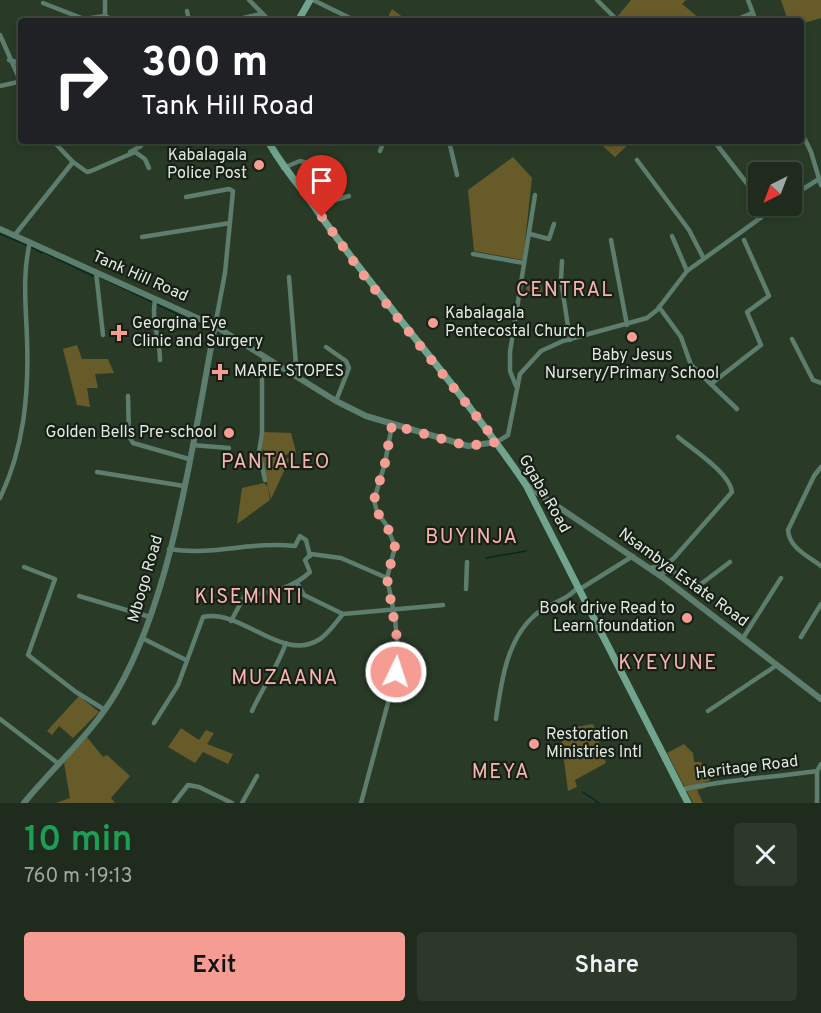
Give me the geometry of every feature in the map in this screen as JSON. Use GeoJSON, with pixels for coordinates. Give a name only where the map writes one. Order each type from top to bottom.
{"type":"FeatureCollection","features":[{"type":"Feature","properties":{"kind":"main road"},"geometry":{"type":"LineString","coordinates":[[300,18],[312,0]]}},
{"type":"Feature","properties":{"kind":"main road","name":"Ggaba Road"},"geometry":{"type":"LineString","coordinates":[[270,144],[283,168],[314,206],[361,272],[497,442],[526,485],[688,803]]}},
{"type":"Feature","properties":{"kind":"street"},"geometry":{"type":"LineString","coordinates":[[105,0],[105,16]]}},
{"type":"Feature","properties":{"kind":"street"},"geometry":{"type":"LineString","coordinates":[[249,0],[266,18]]}},
{"type":"Feature","properties":{"kind":"street"},"geometry":{"type":"LineString","coordinates":[[312,0],[350,18]]}},
{"type":"Feature","properties":{"kind":"street"},"geometry":{"type":"LineString","coordinates":[[748,0],[754,18]]}},
{"type":"Feature","properties":{"kind":"street"},"geometry":{"type":"LineString","coordinates":[[601,1],[615,18]]}},
{"type":"Feature","properties":{"kind":"street"},"geometry":{"type":"LineString","coordinates":[[43,3],[78,18]]}},
{"type":"Feature","properties":{"kind":"street"},"geometry":{"type":"LineString","coordinates":[[188,11],[189,18]]}},
{"type":"Feature","properties":{"kind":"street"},"geometry":{"type":"LineString","coordinates":[[243,18],[261,14]]}},
{"type":"Feature","properties":{"kind":"street"},"geometry":{"type":"LineString","coordinates":[[741,18],[752,14]]}},
{"type":"Feature","properties":{"kind":"street"},"geometry":{"type":"LineString","coordinates":[[94,18],[105,16],[109,18]]}},
{"type":"Feature","properties":{"kind":"street"},"geometry":{"type":"LineString","coordinates":[[0,35],[18,76]]}},
{"type":"Feature","properties":{"kind":"street"},"geometry":{"type":"LineString","coordinates":[[9,60],[18,62]]}},
{"type":"Feature","properties":{"kind":"street"},"geometry":{"type":"LineString","coordinates":[[0,86],[18,82]]}},
{"type":"Feature","properties":{"kind":"street"},"geometry":{"type":"LineString","coordinates":[[804,137],[821,185]]}},
{"type":"Feature","properties":{"kind":"street"},"geometry":{"type":"LineString","coordinates":[[56,144],[73,162],[87,172],[141,146]]}},
{"type":"Feature","properties":{"kind":"street"},"geometry":{"type":"LineString","coordinates":[[381,151],[383,144]]}},
{"type":"Feature","properties":{"kind":"street"},"geometry":{"type":"LineString","coordinates":[[450,144],[457,174]]}},
{"type":"Feature","properties":{"kind":"street"},"geometry":{"type":"LineString","coordinates":[[716,144],[748,185]]}},
{"type":"Feature","properties":{"kind":"street"},"geometry":{"type":"LineString","coordinates":[[130,153],[140,154],[148,162],[149,168]]}},
{"type":"Feature","properties":{"kind":"street"},"geometry":{"type":"LineString","coordinates":[[637,160],[683,222],[703,257]]}},
{"type":"Feature","properties":{"kind":"street"},"geometry":{"type":"LineString","coordinates":[[283,168],[300,161],[332,169]]}},
{"type":"Feature","properties":{"kind":"street"},"geometry":{"type":"LineString","coordinates":[[14,236],[73,162]]}},
{"type":"Feature","properties":{"kind":"street"},"geometry":{"type":"LineString","coordinates":[[802,190],[820,178]]}},
{"type":"Feature","properties":{"kind":"street"},"geometry":{"type":"LineString","coordinates":[[186,197],[229,189],[233,191],[225,273],[215,326]]}},
{"type":"Feature","properties":{"kind":"street"},"geometry":{"type":"LineString","coordinates":[[517,387],[510,372],[510,352],[535,195]]}},
{"type":"Feature","properties":{"kind":"street"},"geometry":{"type":"LineString","coordinates":[[314,206],[349,196]]}},
{"type":"Feature","properties":{"kind":"street"},"geometry":{"type":"LineString","coordinates":[[497,442],[508,435],[520,374],[535,356],[552,345],[647,318],[659,307],[687,271],[761,216]]}},
{"type":"Feature","properties":{"kind":"street"},"geometry":{"type":"LineString","coordinates":[[142,237],[230,223]]}},
{"type":"Feature","properties":{"kind":"street"},"geometry":{"type":"LineString","coordinates":[[530,234],[549,239],[554,224]]}},
{"type":"Feature","properties":{"kind":"street","name":"Tank Hill Road"},"geometry":{"type":"LineString","coordinates":[[0,229],[215,326],[336,401],[392,425],[468,446],[497,442]]}},
{"type":"Feature","properties":{"kind":"street"},"geometry":{"type":"LineString","coordinates":[[711,384],[761,345],[747,312],[769,296],[739,231]]}},
{"type":"Feature","properties":{"kind":"street"},"geometry":{"type":"LineString","coordinates":[[672,236],[687,271]]}},
{"type":"Feature","properties":{"kind":"street"},"geometry":{"type":"LineString","coordinates":[[611,240],[627,325]]}},
{"type":"Feature","properties":{"kind":"street"},"geometry":{"type":"LineString","coordinates":[[0,498],[21,444],[27,352],[25,275],[30,243]]}},
{"type":"Feature","properties":{"kind":"street"},"geometry":{"type":"LineString","coordinates":[[473,254],[524,263]]}},
{"type":"Feature","properties":{"kind":"street"},"geometry":{"type":"LineString","coordinates":[[562,261],[561,280],[570,340]]}},
{"type":"Feature","properties":{"kind":"street"},"geometry":{"type":"LineString","coordinates":[[96,272],[103,335]]}},
{"type":"Feature","properties":{"kind":"street"},"geometry":{"type":"LineString","coordinates":[[290,277],[297,377]]}},
{"type":"Feature","properties":{"kind":"street"},"geometry":{"type":"LineString","coordinates":[[154,298],[154,328],[160,349],[160,360]]}},
{"type":"Feature","properties":{"kind":"street"},"geometry":{"type":"LineString","coordinates":[[659,307],[681,337],[691,365],[737,409]]}},
{"type":"Feature","properties":{"kind":"street"},"geometry":{"type":"LineString","coordinates":[[474,312],[518,313]]}},
{"type":"Feature","properties":{"kind":"street","name":"Mbogo Road"},"geometry":{"type":"LineString","coordinates":[[25,802],[105,710],[132,664],[150,617],[169,549],[184,486],[215,326]]}},
{"type":"Feature","properties":{"kind":"street"},"geometry":{"type":"LineString","coordinates":[[792,339],[813,380],[821,383]]}},
{"type":"Feature","properties":{"kind":"street"},"geometry":{"type":"LineString","coordinates":[[326,347],[346,361],[349,368],[336,401]]}},
{"type":"Feature","properties":{"kind":"street"},"geometry":{"type":"LineString","coordinates":[[265,357],[262,369],[262,433],[259,452],[265,480]]}},
{"type":"Feature","properties":{"kind":"street"},"geometry":{"type":"LineString","coordinates":[[128,396],[129,436],[133,443],[189,459]]}},
{"type":"Feature","properties":{"kind":"street"},"geometry":{"type":"LineString","coordinates":[[361,803],[396,672],[398,644],[387,578],[395,547],[387,526],[377,512],[374,500],[385,463],[392,425]]}},
{"type":"Feature","properties":{"kind":"street"},"geometry":{"type":"LineString","coordinates":[[651,568],[667,564],[674,558],[732,492],[730,484],[715,467],[678,437]]}},
{"type":"Feature","properties":{"kind":"street"},"geometry":{"type":"LineString","coordinates":[[192,445],[229,448]]}},
{"type":"Feature","properties":{"kind":"street"},"geometry":{"type":"LineString","coordinates":[[821,467],[814,476],[788,530],[788,538],[794,546],[821,566]]}},
{"type":"Feature","properties":{"kind":"street"},"geometry":{"type":"LineString","coordinates":[[97,472],[184,486]]}},
{"type":"Feature","properties":{"kind":"street","name":"Nsambya Estate Road"},"geometry":{"type":"LineString","coordinates":[[526,485],[651,568],[821,699]]}},
{"type":"Feature","properties":{"kind":"street"},"geometry":{"type":"LineString","coordinates":[[169,549],[195,553],[259,544],[295,546],[300,536],[306,540],[310,556]]}},
{"type":"Feature","properties":{"kind":"street"},"geometry":{"type":"LineString","coordinates":[[231,621],[244,597],[264,595],[297,583],[310,572],[305,561],[318,553],[341,558],[387,578]]}},
{"type":"Feature","properties":{"kind":"street"},"geometry":{"type":"LineString","coordinates":[[496,719],[506,660],[536,613],[570,596],[579,588],[633,556]]}},
{"type":"Feature","properties":{"kind":"street"},"geometry":{"type":"LineString","coordinates":[[466,589],[467,562]]}},
{"type":"Feature","properties":{"kind":"street"},"geometry":{"type":"LineString","coordinates":[[660,575],[670,569],[697,587],[730,562]]}},
{"type":"Feature","properties":{"kind":"street"},"geometry":{"type":"LineString","coordinates":[[24,567],[55,579],[28,651],[30,657],[105,710]]}},
{"type":"Feature","properties":{"kind":"street"},"geometry":{"type":"LineString","coordinates":[[743,639],[781,578]]}},
{"type":"Feature","properties":{"kind":"street"},"geometry":{"type":"LineString","coordinates":[[297,583],[304,595],[343,614],[443,605]]}},
{"type":"Feature","properties":{"kind":"street"},"geometry":{"type":"LineString","coordinates":[[79,596],[150,617]]}},
{"type":"Feature","properties":{"kind":"street"},"geometry":{"type":"LineString","coordinates":[[801,637],[821,604]]}},
{"type":"Feature","properties":{"kind":"street"},"geometry":{"type":"LineString","coordinates":[[154,723],[178,685],[203,617],[231,621],[286,643],[315,641],[325,635],[343,614]]}},
{"type":"Feature","properties":{"kind":"street"},"geometry":{"type":"LineString","coordinates":[[142,638],[186,660]]}},
{"type":"Feature","properties":{"kind":"street"},"geometry":{"type":"LineString","coordinates":[[252,711],[261,691],[277,669],[286,643]]}},
{"type":"Feature","properties":{"kind":"street"},"geometry":{"type":"LineString","coordinates":[[708,711],[777,665]]}},
{"type":"Feature","properties":{"kind":"street"},"geometry":{"type":"LineString","coordinates":[[0,719],[59,764]]}},
{"type":"Feature","properties":{"kind":"street"},"geometry":{"type":"LineString","coordinates":[[817,803],[817,771],[821,764]]}},
{"type":"Feature","properties":{"kind":"street","name":"Heritage Road"},"geometry":{"type":"LineString","coordinates":[[681,790],[744,778],[779,777],[817,771]]}},
{"type":"Feature","properties":{"kind":"street"},"geometry":{"type":"LineString","coordinates":[[242,803],[257,776]]}},
{"type":"Feature","properties":{"kind":"street"},"geometry":{"type":"LineString","coordinates":[[174,803],[188,785],[199,787],[232,803]]}},
{"type":"Feature","properties":{"kind":"shaded area"},"geometry":{"type":"Polygon","coordinates":[[[631,0],[686,0],[682,4],[699,18],[618,18],[631,0]]]}},
{"type":"Feature","properties":{"kind":"shaded area"},"geometry":{"type":"Polygon","coordinates":[[[781,0],[821,0],[821,18],[804,23],[804,18],[787,18],[781,0]]]}},
{"type":"Feature","properties":{"kind":"shaded area"},"geometry":{"type":"Polygon","coordinates":[[[392,9],[404,18],[388,18],[392,9]]]}},
{"type":"Feature","properties":{"kind":"shaded area"},"geometry":{"type":"Polygon","coordinates":[[[600,144],[629,144],[615,157],[600,144]]]}},
{"type":"Feature","properties":{"kind":"shaded area"},"geometry":{"type":"Polygon","coordinates":[[[513,157],[532,178],[523,260],[474,251],[468,190],[513,157]]]}},
{"type":"Feature","properties":{"kind":"shaded area"},"geometry":{"type":"Polygon","coordinates":[[[534,281],[540,283],[542,289],[540,295],[534,297],[528,295],[526,289],[528,283],[534,281]]]}},
{"type":"Feature","properties":{"kind":"shaded area"},"geometry":{"type":"Polygon","coordinates":[[[77,345],[82,359],[108,359],[114,373],[95,374],[98,388],[87,388],[90,407],[77,405],[63,349],[77,345]]]}},
{"type":"Feature","properties":{"kind":"shaded area"},"geometry":{"type":"Polygon","coordinates":[[[263,432],[291,433],[296,452],[277,457],[281,460],[290,458],[271,499],[259,453],[261,450],[268,453],[262,449],[263,432]]]}},
{"type":"Feature","properties":{"kind":"shaded area"},"geometry":{"type":"Polygon","coordinates":[[[264,483],[268,487],[270,500],[237,524],[242,488],[264,483]]]}},
{"type":"Feature","properties":{"kind":"shaded area"},"geometry":{"type":"Polygon","coordinates":[[[79,696],[99,712],[73,738],[59,726],[52,735],[47,731],[79,696]]]}},
{"type":"Feature","properties":{"kind":"shaded area"},"geometry":{"type":"Polygon","coordinates":[[[593,724],[606,763],[575,780],[577,787],[568,791],[560,730],[593,724]]]}},
{"type":"Feature","properties":{"kind":"shaded area"},"geometry":{"type":"Polygon","coordinates":[[[181,728],[199,740],[206,730],[214,733],[207,744],[233,754],[228,764],[203,752],[195,763],[168,747],[181,728]]]}},
{"type":"Feature","properties":{"kind":"shaded area"},"geometry":{"type":"Polygon","coordinates":[[[86,736],[103,757],[107,755],[130,776],[111,798],[115,803],[56,803],[70,798],[64,763],[86,736]]]}},
{"type":"Feature","properties":{"kind":"shaded area"},"geometry":{"type":"Polygon","coordinates":[[[684,744],[693,753],[694,762],[701,762],[710,781],[705,782],[705,788],[697,790],[703,803],[693,803],[667,753],[684,744]]]}},
{"type":"Feature","properties":{"kind":"waterway"},"geometry":{"type":"LineString","coordinates":[[0,234],[27,245]]}},
{"type":"Feature","properties":{"kind":"waterway"},"geometry":{"type":"LineString","coordinates":[[31,247],[42,253]]}},
{"type":"Feature","properties":{"kind":"waterway"},"geometry":{"type":"LineString","coordinates":[[43,252],[93,276]]}},
{"type":"Feature","properties":{"kind":"waterway"},"geometry":{"type":"LineString","coordinates":[[102,278],[152,302]]}},
{"type":"Feature","properties":{"kind":"waterway"},"geometry":{"type":"LineString","coordinates":[[156,304],[210,329]]}},
{"type":"Feature","properties":{"kind":"waterway"},"geometry":{"type":"LineString","coordinates":[[486,558],[526,551]]}},
{"type":"Feature","properties":{"kind":"waterway"},"geometry":{"type":"LineString","coordinates":[[583,792],[599,803]]}},
{"type":"Feature","properties":{"kind":"place","name":"Kabalagala Police Post"},"geometry":{"type":"Point","coordinates":[259,165]}},
{"type":"Feature","properties":{"kind":"place","name":"Kabalagala Pentecostal Church"},"geometry":{"type":"Point","coordinates":[433,323]}},
{"type":"Feature","properties":{"kind":"place","name":"Georgina Eye Clinic and Surgery"},"geometry":{"type":"Point","coordinates":[119,333]}},
{"type":"Feature","properties":{"kind":"place","name":"Baby Jesus Nursery/Primary School"},"geometry":{"type":"Point","coordinates":[632,337]}},
{"type":"Feature","properties":{"kind":"place","name":"MARIE STOPES"},"geometry":{"type":"Point","coordinates":[220,372]}},
{"type":"Feature","properties":{"kind":"place","name":"Golden Bells Pre-school"},"geometry":{"type":"Point","coordinates":[229,433]}},
{"type":"Feature","properties":{"kind":"place","name":"Book drive Read to Learn foundation"},"geometry":{"type":"Point","coordinates":[687,618]}},
{"type":"Feature","properties":{"kind":"place","name":"Restoration Ministries Intl"},"geometry":{"type":"Point","coordinates":[534,744]}},
{"type":"Feature","properties":{"kind":"district","name":"CENTRAL"},"geometry":{"type":"Point","coordinates":[565,291]}},
{"type":"Feature","properties":{"kind":"district","name":"PANTALEO"},"geometry":{"type":"Point","coordinates":[276,463]}},
{"type":"Feature","properties":{"kind":"district","name":"BUYINJA"},"geometry":{"type":"Point","coordinates":[472,538]}},
{"type":"Feature","properties":{"kind":"district","name":"KISEMINTI"},"geometry":{"type":"Point","coordinates":[249,598]}},
{"type":"Feature","properties":{"kind":"district","name":"KYEYUNE"},"geometry":{"type":"Point","coordinates":[668,664]}},
{"type":"Feature","properties":{"kind":"district","name":"MUZAANA"},"geometry":{"type":"Point","coordinates":[285,679]}},
{"type":"Feature","properties":{"kind":"district","name":"MEYA"},"geometry":{"type":"Point","coordinates":[501,773]}},
{"type":"Feature","properties":{"kind":"route"},"geometry":{"type":"LineString","coordinates":[[322,217],[361,272],[497,442],[475,447],[468,446],[392,425],[385,463],[374,500],[377,512],[393,538],[396,551],[387,578],[398,644],[396,672]]}}]}
